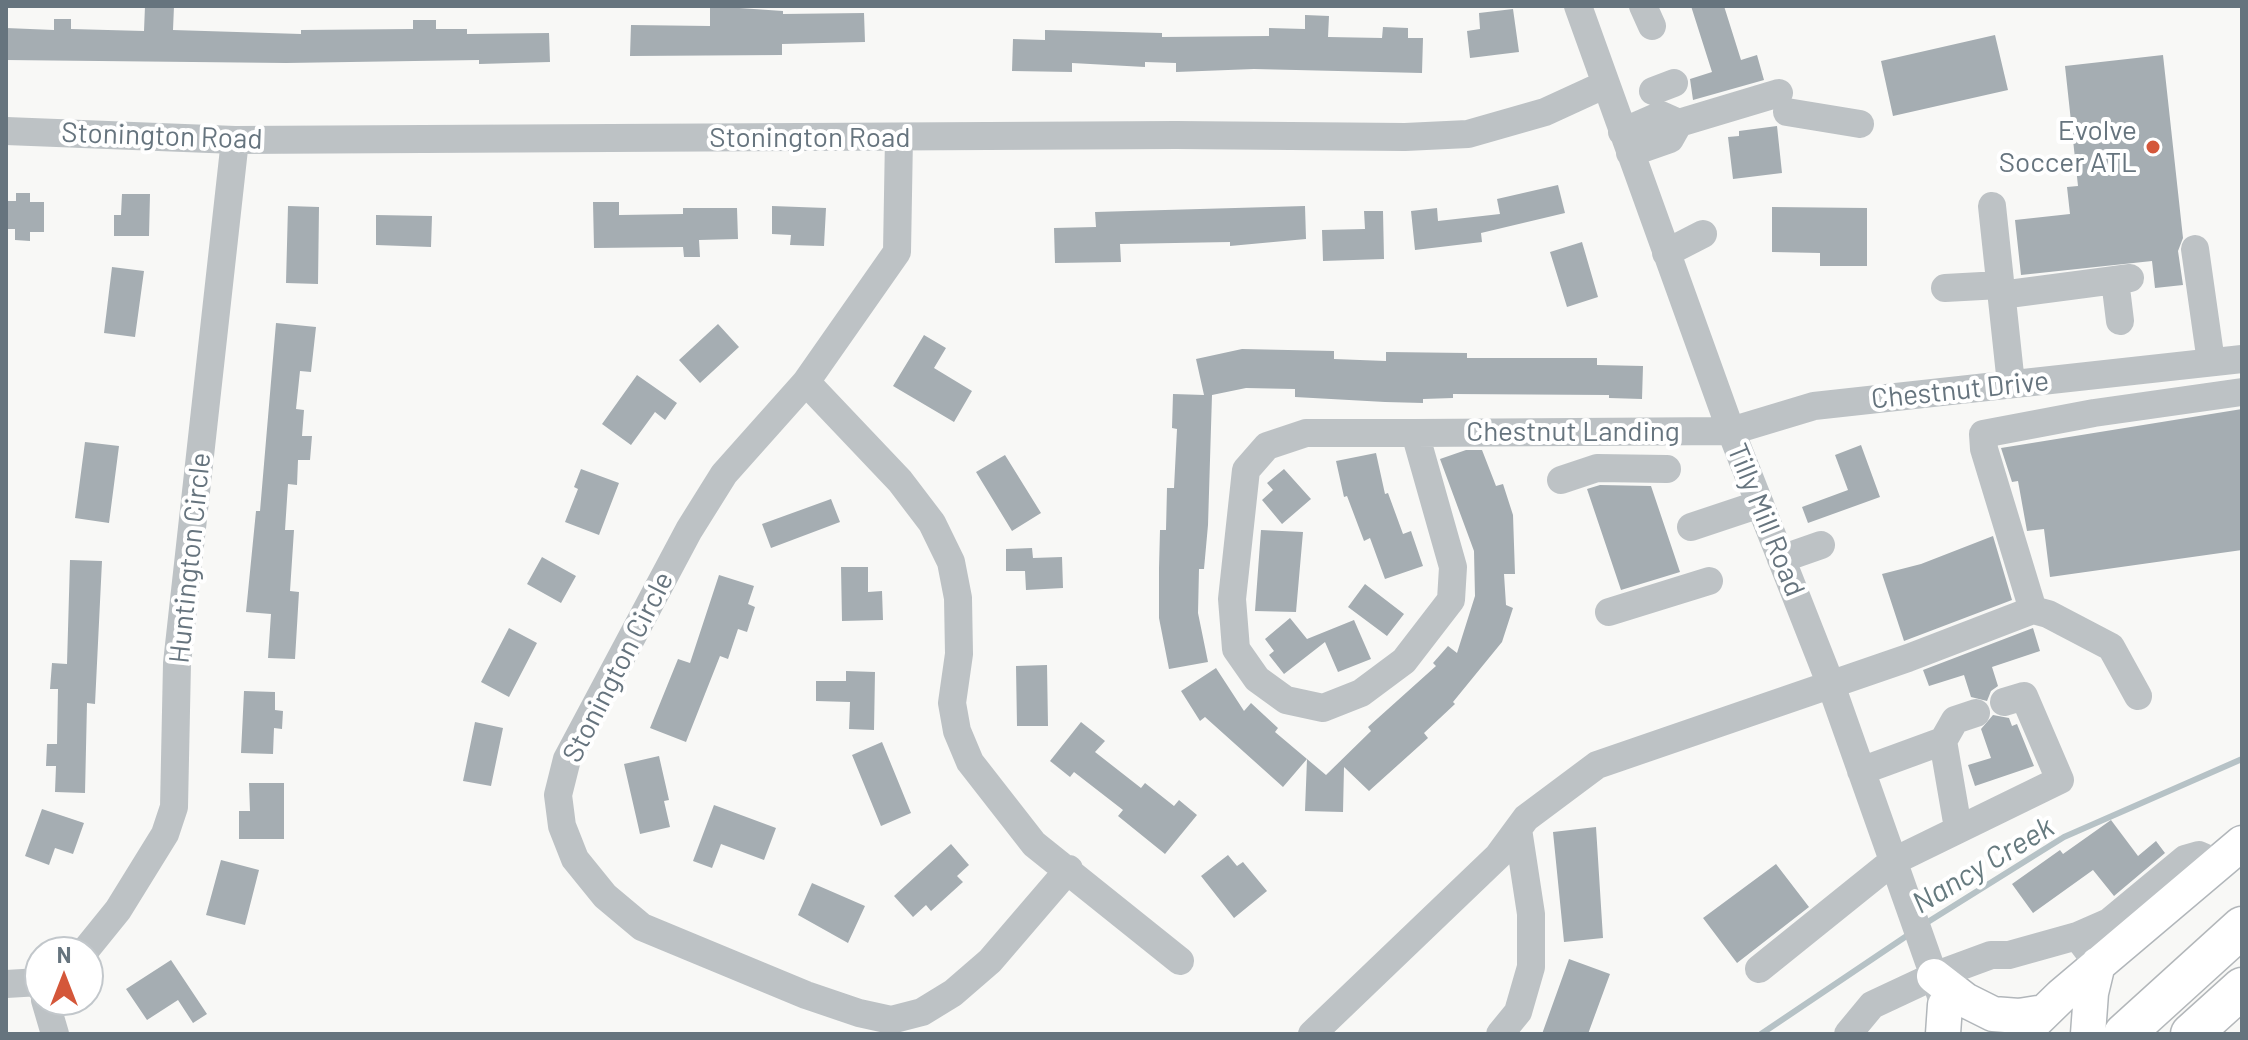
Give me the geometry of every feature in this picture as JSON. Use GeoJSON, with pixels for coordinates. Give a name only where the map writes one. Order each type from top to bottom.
{"type":"FeatureCollection","features":[{"type":"Feature","properties":{"kind":"highway"},"geometry":{"type":"LineString","coordinates":[[2124,1034],[2242,927]]}},
{"type":"Feature","properties":{"kind":"highway"},"geometry":{"type":"LineString","coordinates":[[2191,1034],[2242,988]]}},
{"type":"Feature","properties":{"kind":"main road"},"geometry":{"type":"LineString","coordinates":[[1941,1001],[1965,1000],[1993,1014],[2044,1019],[2098,964],[2229,853]]}},
{"type":"Feature","properties":{"kind":"main road"},"geometry":{"type":"LineString","coordinates":[[2088,1034],[2091,993],[2098,964]]}},
{"type":"Feature","properties":{"kind":"street","name":"Tilly Mill Road"},"geometry":{"type":"LineString","coordinates":[[1583,7],[1626,142],[1731,431],[1831,685],[1941,1001]]}},
{"type":"Feature","properties":{"kind":"street","name":"Stonington Road"},"geometry":{"type":"LineString","coordinates":[[6,131],[235,140],[1405,137],[1468,134],[1545,112],[1606,84]]}},
{"type":"Feature","properties":{"kind":"street"},"geometry":{"type":"LineString","coordinates":[[1626,142],[1670,139],[1679,123],[1783,102],[1860,124]]}},
{"type":"Feature","properties":{"kind":"street","name":"Stonington Circle"},"geometry":{"type":"LineString","coordinates":[[899,137],[897,252],[806,382],[724,474],[689,530],[567,759],[558,795],[562,826],[575,859],[605,896],[642,927],[806,995],[891,1020],[922,1012],[953,993],[990,961],[1069,869]]}},
{"type":"Feature","properties":{"kind":"street","name":"Huntington Circle"},"geometry":{"type":"LineString","coordinates":[[97,936],[118,910],[165,834],[174,807],[177,663],[235,140]]}},
{"type":"Feature","properties":{"kind":"street"},"geometry":{"type":"LineString","coordinates":[[1992,206],[2011,384]]}},
{"type":"Feature","properties":{"kind":"street"},"geometry":{"type":"LineString","coordinates":[[1666,253],[1703,234]]}},
{"type":"Feature","properties":{"kind":"street"},"geometry":{"type":"LineString","coordinates":[[2195,249],[2202,363]]}},
{"type":"Feature","properties":{"kind":"street"},"geometry":{"type":"LineString","coordinates":[[1945,288],[2001,290],[2123,279],[2120,321]]}},
{"type":"Feature","properties":{"kind":"street","name":"Chestnut Drive"},"geometry":{"type":"LineString","coordinates":[[1731,431],[1814,406],[2242,359]]}},
{"type":"Feature","properties":{"kind":"street"},"geometry":{"type":"LineString","coordinates":[[806,382],[900,481],[932,523],[951,562],[958,598],[959,654],[952,703],[957,731],[970,762],[1034,844],[1180,961]]}},
{"type":"Feature","properties":{"kind":"street"},"geometry":{"type":"LineString","coordinates":[[2033,610],[1984,449],[1983,434],[2094,413],[2242,392]]}},
{"type":"Feature","properties":{"kind":"street","name":"Chestnut Landing"},"geometry":{"type":"LineString","coordinates":[[1415,433],[1453,567],[1451,600],[1404,661],[1361,693],[1323,708],[1286,700],[1257,679],[1236,649],[1232,599],[1246,470],[1267,446],[1306,433],[1731,431]]}},
{"type":"Feature","properties":{"kind":"street"},"geometry":{"type":"LineString","coordinates":[[1561,480],[1597,468],[1667,469]]}},
{"type":"Feature","properties":{"kind":"street"},"geometry":{"type":"LineString","coordinates":[[1691,527],[1760,504]]}},
{"type":"Feature","properties":{"kind":"street"},"geometry":{"type":"LineString","coordinates":[[1781,559],[1821,545]]}},
{"type":"Feature","properties":{"kind":"street"},"geometry":{"type":"LineString","coordinates":[[1609,612],[1709,581]]}},
{"type":"Feature","properties":{"kind":"street"},"geometry":{"type":"LineString","coordinates":[[1312,1034],[1498,856],[1526,818],[1597,765],[1831,685],[2033,610],[2048,614],[2111,647],[2138,696]]}},
{"type":"Feature","properties":{"kind":"street"},"geometry":{"type":"LineString","coordinates":[[1759,969],[1892,862],[2060,780],[2024,696],[2004,702]]}},
{"type":"Feature","properties":{"kind":"street"},"geometry":{"type":"LineString","coordinates":[[1958,828],[1943,741],[1955,720],[1976,713]]}},
{"type":"Feature","properties":{"kind":"street"},"geometry":{"type":"LineString","coordinates":[[1861,771],[1943,741]]}},
{"type":"Feature","properties":{"kind":"street"},"geometry":{"type":"LineString","coordinates":[[1500,1034],[1518,1012],[1531,967],[1531,914],[1518,829]]}},
{"type":"Feature","properties":{"kind":"street"},"geometry":{"type":"LineString","coordinates":[[1848,1034],[1872,1005],[1941,1001],[1991,955],[2009,955],[2077,936],[2109,922],[2185,859],[2229,853]]}},
{"type":"Feature","properties":{"kind":"street"},"geometry":{"type":"LineString","coordinates":[[2077,936],[2098,964]]}},
{"type":"Feature","properties":{"kind":"building"},"geometry":{"type":"Polygon","coordinates":[[[145,6],[174,6],[173,30],[301,34],[301,30],[413,29],[413,20],[436,20],[436,29],[467,29],[467,34],[549,33],[550,62],[6,60],[6,28],[54,30],[54,19],[71,19],[71,29],[144,31],[145,6]]]}},
{"type":"Feature","properties":{"kind":"building"},"geometry":{"type":"Polygon","coordinates":[[[710,6],[783,11],[783,14],[864,13],[865,42],[782,44],[782,55],[630,56],[631,25],[710,26],[710,6]]]}},
{"type":"Feature","properties":{"kind":"building"},"geometry":{"type":"Polygon","coordinates":[[[1691,6],[1724,6],[1741,60],[1757,55],[1764,80],[1693,100],[1690,79],[1712,72],[1691,6]]]}},
{"type":"Feature","properties":{"kind":"building"},"geometry":{"type":"Polygon","coordinates":[[[1513,9],[1519,52],[1470,58],[1467,31],[1480,29],[1479,13],[1513,9]]]}},
{"type":"Feature","properties":{"kind":"building"},"geometry":{"type":"Polygon","coordinates":[[[1305,15],[1329,16],[1328,37],[1382,38],[1383,27],[1408,28],[1408,38],[1423,38],[1422,73],[1254,69],[1176,72],[1176,63],[1145,62],[1145,67],[1072,63],[1072,72],[1012,71],[1013,39],[1045,40],[1045,30],[1162,33],[1162,37],[1269,36],[1269,28],[1305,29],[1305,15]]]}},
{"type":"Feature","properties":{"kind":"building"},"geometry":{"type":"Polygon","coordinates":[[[1995,35],[2008,90],[1893,116],[1881,61],[1995,35]]]}},
{"type":"Feature","properties":{"kind":"building"},"geometry":{"type":"Polygon","coordinates":[[[2163,55],[2183,238],[2178,251],[2183,285],[2155,288],[2152,261],[2021,275],[2015,220],[2070,214],[2067,187],[2078,186],[2065,66],[2163,55]]]}},
{"type":"Feature","properties":{"kind":"building"},"geometry":{"type":"Polygon","coordinates":[[[1777,126],[1782,173],[1733,179],[1728,137],[1739,136],[1739,131],[1777,126]]]}},
{"type":"Feature","properties":{"kind":"building"},"geometry":{"type":"Polygon","coordinates":[[[1558,185],[1565,213],[1481,233],[1482,242],[1415,250],[1411,211],[1437,208],[1438,221],[1500,214],[1497,199],[1558,185]]]}},
{"type":"Feature","properties":{"kind":"building"},"geometry":{"type":"Polygon","coordinates":[[[16,193],[30,193],[30,202],[44,202],[44,232],[30,232],[30,241],[15,240],[15,229],[6,229],[6,201],[16,201],[16,193]]]}},
{"type":"Feature","properties":{"kind":"building"},"geometry":{"type":"Polygon","coordinates":[[[122,194],[150,194],[149,236],[114,236],[114,215],[121,215],[122,194]]]}},
{"type":"Feature","properties":{"kind":"building"},"geometry":{"type":"Polygon","coordinates":[[[593,202],[619,202],[619,215],[683,214],[683,208],[737,208],[738,239],[699,240],[700,257],[684,257],[683,247],[594,248],[593,202]]]}},
{"type":"Feature","properties":{"kind":"building"},"geometry":{"type":"Polygon","coordinates":[[[288,206],[319,207],[318,284],[286,283],[288,206]]]}},
{"type":"Feature","properties":{"kind":"building"},"geometry":{"type":"Polygon","coordinates":[[[772,206],[826,208],[824,246],[790,245],[791,235],[772,234],[772,206]]]}},
{"type":"Feature","properties":{"kind":"building"},"geometry":{"type":"Polygon","coordinates":[[[1305,206],[1306,239],[1230,246],[1230,242],[1120,244],[1121,262],[1055,263],[1054,228],[1096,227],[1095,212],[1305,206]]]}},
{"type":"Feature","properties":{"kind":"building"},"geometry":{"type":"Polygon","coordinates":[[[1772,207],[1867,208],[1867,266],[1820,266],[1820,253],[1772,252],[1772,207]]]}},
{"type":"Feature","properties":{"kind":"building"},"geometry":{"type":"Polygon","coordinates":[[[1364,211],[1383,211],[1384,259],[1323,261],[1322,230],[1365,229],[1364,211]]]}},
{"type":"Feature","properties":{"kind":"building"},"geometry":{"type":"Polygon","coordinates":[[[376,215],[432,216],[431,247],[376,245],[376,215]]]}},
{"type":"Feature","properties":{"kind":"building"},"geometry":{"type":"Polygon","coordinates":[[[1582,242],[1598,297],[1567,307],[1550,252],[1582,242]]]}},
{"type":"Feature","properties":{"kind":"building"},"geometry":{"type":"Polygon","coordinates":[[[112,267],[144,271],[135,337],[104,333],[112,267]]]}},
{"type":"Feature","properties":{"kind":"building"},"geometry":{"type":"Polygon","coordinates":[[[276,323],[316,327],[311,372],[300,371],[296,409],[304,410],[302,436],[312,436],[310,460],[298,460],[297,485],[288,484],[285,530],[294,530],[290,591],[299,592],[295,659],[268,658],[271,614],[246,612],[256,511],[260,511],[276,323]]]}},
{"type":"Feature","properties":{"kind":"building"},"geometry":{"type":"Polygon","coordinates":[[[718,324],[739,347],[700,383],[679,360],[718,324]]]}},
{"type":"Feature","properties":{"kind":"building"},"geometry":{"type":"Polygon","coordinates":[[[924,335],[946,348],[934,368],[972,391],[954,422],[893,386],[924,335]]]}},
{"type":"Feature","properties":{"kind":"building"},"geometry":{"type":"Polygon","coordinates":[[[1242,349],[1334,351],[1334,359],[1386,361],[1386,352],[1467,353],[1467,358],[1597,358],[1597,365],[1643,366],[1642,399],[1609,398],[1609,395],[1453,394],[1453,398],[1423,399],[1423,403],[1385,402],[1295,397],[1295,389],[1246,388],[1212,395],[1208,525],[1204,569],[1199,569],[1198,613],[1208,662],[1169,669],[1159,618],[1159,568],[1160,530],[1166,530],[1167,488],[1174,488],[1177,429],[1172,428],[1173,394],[1204,395],[1196,359],[1242,349]]]}},
{"type":"Feature","properties":{"kind":"building"},"geometry":{"type":"Polygon","coordinates":[[[637,375],[677,403],[665,420],[655,412],[631,445],[602,424],[637,375]]]}},
{"type":"Feature","properties":{"kind":"building"},"geometry":{"type":"Polygon","coordinates":[[[2242,409],[2242,550],[2050,577],[2044,529],[2027,531],[2018,481],[2012,482],[2001,448],[2242,409]]]}},
{"type":"Feature","properties":{"kind":"building"},"geometry":{"type":"Polygon","coordinates":[[[85,442],[119,446],[109,523],[75,518],[85,442]]]}},
{"type":"Feature","properties":{"kind":"building"},"geometry":{"type":"Polygon","coordinates":[[[1861,445],[1880,497],[1808,523],[1802,507],[1848,490],[1835,455],[1861,445]]]}},
{"type":"Feature","properties":{"kind":"building"},"geometry":{"type":"Polygon","coordinates":[[[1466,450],[1482,450],[1496,486],[1503,484],[1513,515],[1515,574],[1504,574],[1506,605],[1513,608],[1502,642],[1453,702],[1455,704],[1424,733],[1428,738],[1369,791],[1344,767],[1343,812],[1305,811],[1307,759],[1326,775],[1371,731],[1368,727],[1436,666],[1433,663],[1448,646],[1457,653],[1475,596],[1474,551],[1440,459],[1466,450]]]}},
{"type":"Feature","properties":{"kind":"building"},"geometry":{"type":"Polygon","coordinates":[[[1376,453],[1385,494],[1388,493],[1403,534],[1411,531],[1423,566],[1385,579],[1370,538],[1364,541],[1347,496],[1344,497],[1336,461],[1376,453]]]}},
{"type":"Feature","properties":{"kind":"building"},"geometry":{"type":"Polygon","coordinates":[[[1005,455],[1041,513],[1012,531],[976,472],[1005,455]]]}},
{"type":"Feature","properties":{"kind":"building"},"geometry":{"type":"Polygon","coordinates":[[[581,469],[619,483],[599,535],[565,522],[578,489],[574,487],[581,469]]]}},
{"type":"Feature","properties":{"kind":"building"},"geometry":{"type":"Polygon","coordinates":[[[1284,469],[1311,499],[1282,524],[1262,500],[1273,490],[1267,483],[1284,469]]]}},
{"type":"Feature","properties":{"kind":"building"},"geometry":{"type":"Polygon","coordinates":[[[1600,485],[1651,486],[1680,572],[1621,590],[1587,489],[1600,485]]]}},
{"type":"Feature","properties":{"kind":"building"},"geometry":{"type":"Polygon","coordinates":[[[831,499],[840,522],[771,548],[762,524],[831,499]]]}},
{"type":"Feature","properties":{"kind":"building"},"geometry":{"type":"Polygon","coordinates":[[[1261,530],[1303,532],[1296,612],[1255,611],[1261,530]]]}},
{"type":"Feature","properties":{"kind":"building"},"geometry":{"type":"Polygon","coordinates":[[[1993,536],[2012,600],[1904,641],[1882,574],[1921,564],[1993,536]]]}},
{"type":"Feature","properties":{"kind":"building"},"geometry":{"type":"Polygon","coordinates":[[[1032,548],[1033,558],[1062,557],[1063,588],[1026,590],[1025,571],[1006,571],[1006,549],[1032,548]]]}},
{"type":"Feature","properties":{"kind":"building"},"geometry":{"type":"Polygon","coordinates":[[[542,557],[576,576],[561,603],[527,584],[542,557]]]}},
{"type":"Feature","properties":{"kind":"building"},"geometry":{"type":"Polygon","coordinates":[[[70,560],[102,561],[95,704],[87,703],[85,793],[55,792],[56,766],[46,766],[47,744],[57,744],[58,689],[50,689],[52,663],[67,664],[70,560]]]}},
{"type":"Feature","properties":{"kind":"building"},"geometry":{"type":"Polygon","coordinates":[[[841,567],[868,567],[868,592],[882,591],[883,620],[842,621],[841,567]]]}},
{"type":"Feature","properties":{"kind":"building"},"geometry":{"type":"Polygon","coordinates":[[[719,575],[754,586],[748,604],[755,607],[747,632],[738,629],[728,659],[720,656],[686,742],[650,728],[678,659],[690,663],[719,575]]]}},
{"type":"Feature","properties":{"kind":"building"},"geometry":{"type":"Polygon","coordinates":[[[1365,584],[1404,614],[1387,636],[1348,607],[1365,584]]]}},
{"type":"Feature","properties":{"kind":"building"},"geometry":{"type":"Polygon","coordinates":[[[1290,618],[1307,639],[1354,620],[1371,659],[1338,672],[1325,642],[1284,674],[1269,655],[1274,651],[1265,639],[1290,618]]]}},
{"type":"Feature","properties":{"kind":"building"},"geometry":{"type":"Polygon","coordinates":[[[509,628],[537,643],[509,697],[481,682],[509,628]]]}},
{"type":"Feature","properties":{"kind":"building"},"geometry":{"type":"Polygon","coordinates":[[[2033,628],[2040,651],[1992,667],[1998,686],[1991,691],[1987,701],[1971,697],[1964,675],[1929,686],[1923,670],[2033,628]]]}},
{"type":"Feature","properties":{"kind":"building"},"geometry":{"type":"Polygon","coordinates":[[[1047,665],[1048,726],[1017,726],[1016,666],[1047,665]]]}},
{"type":"Feature","properties":{"kind":"building"},"geometry":{"type":"Polygon","coordinates":[[[1216,668],[1244,711],[1251,703],[1278,728],[1275,732],[1307,759],[1283,787],[1205,717],[1200,721],[1181,691],[1216,668]]]}},
{"type":"Feature","properties":{"kind":"building"},"geometry":{"type":"Polygon","coordinates":[[[846,671],[875,672],[874,730],[849,729],[850,702],[816,701],[816,681],[846,681],[846,671]]]}},
{"type":"Feature","properties":{"kind":"building"},"geometry":{"type":"Polygon","coordinates":[[[244,691],[275,692],[275,710],[283,711],[282,729],[274,728],[273,754],[241,753],[244,691]]]}},
{"type":"Feature","properties":{"kind":"building"},"geometry":{"type":"Polygon","coordinates":[[[1993,715],[2009,718],[2012,726],[2017,724],[2034,766],[1975,786],[1968,765],[1991,758],[1981,729],[1993,715]]]}},
{"type":"Feature","properties":{"kind":"building"},"geometry":{"type":"Polygon","coordinates":[[[475,722],[503,728],[491,786],[463,781],[475,722]]]}},
{"type":"Feature","properties":{"kind":"building"},"geometry":{"type":"Polygon","coordinates":[[[1081,722],[1105,741],[1095,752],[1141,788],[1145,783],[1174,806],[1179,800],[1197,815],[1165,854],[1118,816],[1123,810],[1074,772],[1070,777],[1050,761],[1081,722]]]}},
{"type":"Feature","properties":{"kind":"building"},"geometry":{"type":"Polygon","coordinates":[[[882,742],[911,813],[881,826],[852,755],[882,742]]]}},
{"type":"Feature","properties":{"kind":"building"},"geometry":{"type":"Polygon","coordinates":[[[659,756],[669,800],[664,801],[670,827],[640,834],[624,764],[659,756]]]}},
{"type":"Feature","properties":{"kind":"building"},"geometry":{"type":"Polygon","coordinates":[[[249,783],[284,783],[284,839],[239,839],[239,811],[250,811],[249,783]]]}},
{"type":"Feature","properties":{"kind":"building"},"geometry":{"type":"Polygon","coordinates":[[[714,805],[776,828],[764,860],[721,844],[712,868],[693,861],[714,805]]]}},
{"type":"Feature","properties":{"kind":"building"},"geometry":{"type":"Polygon","coordinates":[[[42,809],[84,823],[73,854],[55,848],[49,865],[25,856],[42,809]]]}},
{"type":"Feature","properties":{"kind":"building"},"geometry":{"type":"Polygon","coordinates":[[[2111,820],[2138,856],[2156,841],[2165,853],[2114,896],[2093,870],[2033,913],[2012,884],[2060,850],[2063,854],[2111,820]]]}},
{"type":"Feature","properties":{"kind":"building"},"geometry":{"type":"Polygon","coordinates":[[[1596,827],[1603,938],[1564,942],[1553,832],[1596,827]]]}},
{"type":"Feature","properties":{"kind":"building"},"geometry":{"type":"Polygon","coordinates":[[[951,844],[969,865],[957,876],[963,882],[931,911],[926,905],[913,917],[894,896],[951,844]]]}},
{"type":"Feature","properties":{"kind":"building"},"geometry":{"type":"Polygon","coordinates":[[[1228,855],[1237,866],[1243,862],[1267,891],[1234,918],[1201,876],[1228,855]]]}},
{"type":"Feature","properties":{"kind":"building"},"geometry":{"type":"Polygon","coordinates":[[[221,860],[259,870],[245,925],[206,915],[221,860]]]}},
{"type":"Feature","properties":{"kind":"building"},"geometry":{"type":"Polygon","coordinates":[[[1776,864],[1809,907],[1737,963],[1703,918],[1776,864]]]}},
{"type":"Feature","properties":{"kind":"building"},"geometry":{"type":"Polygon","coordinates":[[[812,883],[865,906],[848,943],[798,915],[812,883]]]}},
{"type":"Feature","properties":{"kind":"building"},"geometry":{"type":"Polygon","coordinates":[[[1569,959],[1610,974],[1588,1034],[1542,1034],[1569,959]]]}},
{"type":"Feature","properties":{"kind":"building"},"geometry":{"type":"Polygon","coordinates":[[[171,960],[207,1014],[193,1023],[178,1000],[147,1020],[126,989],[171,960]]]}},
{"type":"Feature","properties":{"kind":"waterway","name":"Nancy Creek"},"geometry":{"type":"LineString","coordinates":[[1923,925],[2064,837],[2242,759]]}},
{"type":"Feature","properties":{"kind":"waterway","name":"Nancy Creek"},"geometry":{"type":"LineString","coordinates":[[1761,1034],[1911,933]]}},
{"type":"Feature","properties":{"kind":"place","name":"Evolve Soccer ATL"},"geometry":{"type":"Point","coordinates":[2153,147]}}]}
